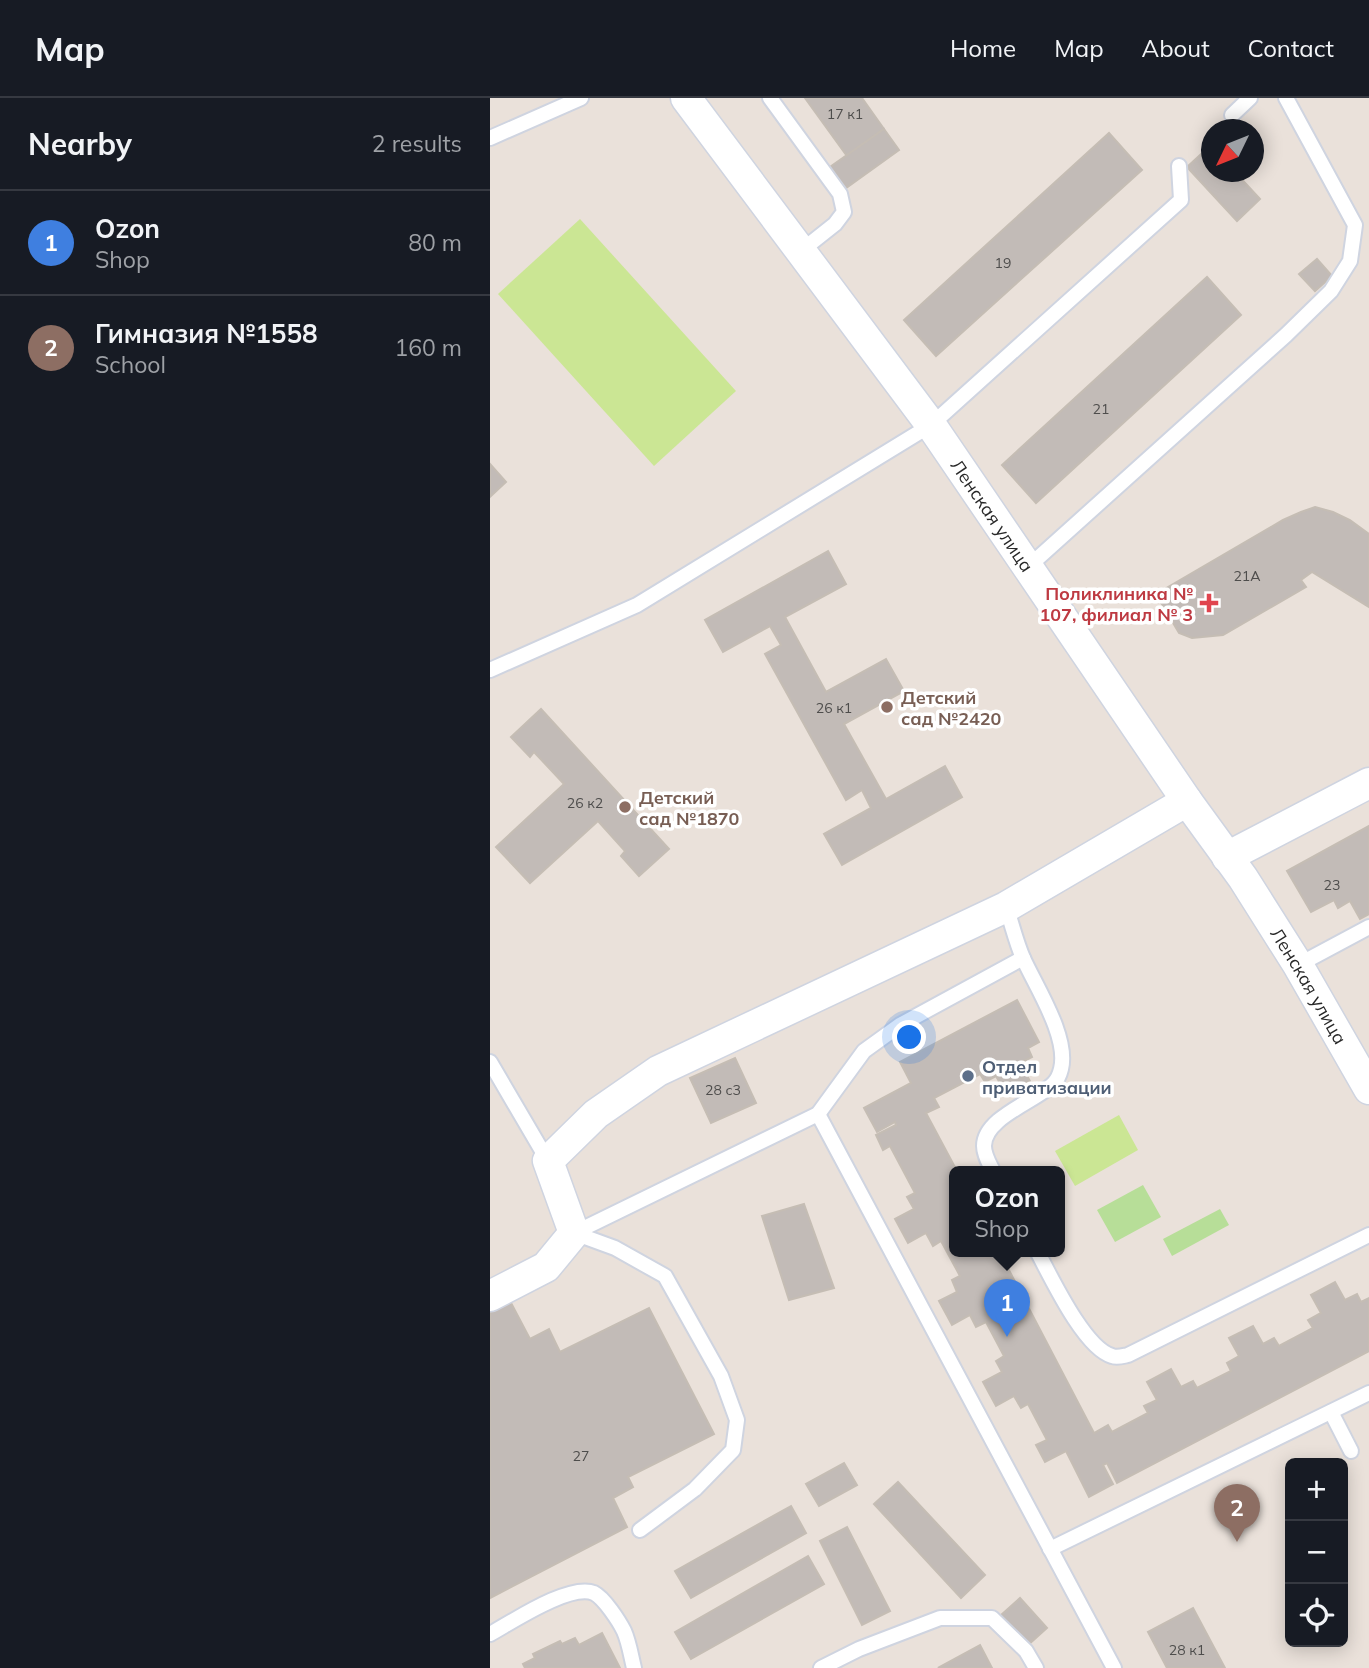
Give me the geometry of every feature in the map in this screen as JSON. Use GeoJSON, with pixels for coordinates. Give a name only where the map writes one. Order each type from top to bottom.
{"type":"FeatureCollection","features":[{"type":"Feature","properties":{"kind":"street","name":"Ленская улица"},"geometry":{"type":"LineString","coordinates":[[686,98],[932,425],[1186,801],[1243,878],[1298,977],[1369,1089]]}},
{"type":"Feature","properties":{"kind":"street"},"geometry":{"type":"LineString","coordinates":[[1227,857],[1369,783]]}},
{"type":"Feature","properties":{"kind":"street"},"geometry":{"type":"LineString","coordinates":[[490,1296],[546,1267],[574,1233],[548,1161],[596,1114],[658,1071],[1006,907],[1186,801]]}},
{"type":"Feature","properties":{"kind":"lane"},"geometry":{"type":"LineString","coordinates":[[490,138],[581,98]]}},
{"type":"Feature","properties":{"kind":"lane"},"geometry":{"type":"LineString","coordinates":[[770,98],[840,194],[844,212],[835,224],[801,251]]}},
{"type":"Feature","properties":{"kind":"lane"},"geometry":{"type":"LineString","coordinates":[[1232,115],[1250,98]]}},
{"type":"Feature","properties":{"kind":"lane"},"geometry":{"type":"LineString","coordinates":[[1028,567],[1286,335],[1331,291],[1350,261],[1355,225],[1286,98]]}},
{"type":"Feature","properties":{"kind":"lane"},"geometry":{"type":"LineString","coordinates":[[490,670],[637,605],[932,425],[1181,200],[1179,166]]}},
{"type":"Feature","properties":{"kind":"lane"},"geometry":{"type":"LineString","coordinates":[[990,1166],[983,1145],[988,1131],[998,1121],[1055,1083],[1061,1067],[1061,1049],[1056,1027],[1023,958],[1006,907]]}},
{"type":"Feature","properties":{"kind":"lane"},"geometry":{"type":"LineString","coordinates":[[1298,977],[1369,927]]}},
{"type":"Feature","properties":{"kind":"lane"},"geometry":{"type":"LineString","coordinates":[[574,1233],[818,1114],[864,1051],[900,1025],[1023,958]]}},
{"type":"Feature","properties":{"kind":"lane"},"geometry":{"type":"LineString","coordinates":[[492,1070],[548,1161]]}},
{"type":"Feature","properties":{"kind":"lane"},"geometry":{"type":"LineString","coordinates":[[818,1114],[1114,1668]]}},
{"type":"Feature","properties":{"kind":"lane"},"geometry":{"type":"LineString","coordinates":[[574,1233],[615,1248],[665,1276],[721,1376],[737,1420],[733,1450],[695,1489],[640,1530]]}},
{"type":"Feature","properties":{"kind":"lane"},"geometry":{"type":"LineString","coordinates":[[1040,1257],[1067,1306],[1090,1339],[1100,1350],[1114,1357],[1128,1355],[1369,1235]]}},
{"type":"Feature","properties":{"kind":"lane"},"geometry":{"type":"LineString","coordinates":[[1050,1549],[1369,1393]]}},
{"type":"Feature","properties":{"kind":"lane"},"geometry":{"type":"LineString","coordinates":[[1331,1412],[1351,1451]]}},
{"type":"Feature","properties":{"kind":"lane"},"geometry":{"type":"LineString","coordinates":[[490,1634],[561,1595],[580,1590],[595,1593],[624,1631],[634,1668]]}},
{"type":"Feature","properties":{"kind":"lane"},"geometry":{"type":"LineString","coordinates":[[821,1668],[859,1649],[940,1618],[992,1618],[1026,1651],[1036,1668]]}},
{"type":"Feature","properties":{"kind":"green space"},"geometry":{"type":"Polygon","coordinates":[[[580,219],[736,391],[654,466],[498,294],[580,219]]]}},
{"type":"Feature","properties":{"kind":"green space"},"geometry":{"type":"Polygon","coordinates":[[[1119,1115],[1138,1150],[1075,1186],[1055,1151],[1119,1115]]]}},
{"type":"Feature","properties":{"kind":"green space"},"geometry":{"type":"Polygon","coordinates":[[[1143,1185],[1161,1217],[1115,1242],[1097,1210],[1143,1185]]]}},
{"type":"Feature","properties":{"kind":"green space"},"geometry":{"type":"Polygon","coordinates":[[[1220,1209],[1229,1225],[1172,1256],[1163,1239],[1220,1209]]]}},
{"type":"Feature","properties":{"kind":"building"},"geometry":{"type":"Polygon","coordinates":[[[805,98],[862,98],[884,129],[847,156],[805,98]]]}},
{"type":"Feature","properties":{"kind":"building"},"geometry":{"type":"Polygon","coordinates":[[[884,129],[899,150],[846,188],[830,167],[884,129]]]}},
{"type":"Feature","properties":{"kind":"building"},"geometry":{"type":"Polygon","coordinates":[[[1109,133],[1142,170],[936,356],[904,320],[1109,133]]]}},
{"type":"Feature","properties":{"kind":"building"},"geometry":{"type":"Polygon","coordinates":[[[1201,154],[1201,182],[1244,182],[1260,199],[1237,221],[1187,167],[1201,154]]]}},
{"type":"Feature","properties":{"kind":"building"},"geometry":{"type":"Polygon","coordinates":[[[1317,259],[1332,276],[1315,291],[1299,274],[1317,259]]]}},
{"type":"Feature","properties":{"kind":"building"},"geometry":{"type":"Polygon","coordinates":[[[1207,277],[1241,315],[1036,503],[1002,465],[1207,277]]]}},
{"type":"Feature","properties":{"kind":"building"},"geometry":{"type":"Polygon","coordinates":[[[490,464],[506,482],[490,497],[490,464]]]}},
{"type":"Feature","properties":{"kind":"building"},"geometry":{"type":"Polygon","coordinates":[[[1315,507],[1350,520],[1369,534],[1369,607],[1312,572],[1301,580],[1306,587],[1223,635],[1192,638],[1179,633],[1156,594],[1283,520],[1315,507]]]}},
{"type":"Feature","properties":{"kind":"building"},"geometry":{"type":"Polygon","coordinates":[[[828,551],[846,584],[785,617],[826,692],[886,659],[904,691],[844,724],[886,799],[945,766],[962,797],[842,865],[824,834],[871,808],[862,790],[846,800],[765,654],[781,645],[770,626],[723,652],[705,620],[828,551]]]}},
{"type":"Feature","properties":{"kind":"building"},"geometry":{"type":"Polygon","coordinates":[[[541,709],[669,849],[639,876],[621,856],[625,851],[598,821],[530,883],[496,847],[564,784],[534,752],[530,757],[511,737],[541,709]]]}},
{"type":"Feature","properties":{"kind":"building"},"geometry":{"type":"Polygon","coordinates":[[[1369,826],[1369,914],[1360,919],[1350,901],[1338,908],[1334,900],[1311,912],[1287,871],[1369,826]]]}},
{"type":"Feature","properties":{"kind":"building"},"geometry":{"type":"Polygon","coordinates":[[[1017,1000],[1039,1042],[1028,1048],[1032,1057],[1020,1063],[1030,1081],[1006,1094],[996,1076],[985,1082],[980,1074],[934,1098],[939,1107],[926,1113],[954,1166],[949,1166],[949,1256],[941,1241],[933,1246],[926,1233],[908,1243],[895,1219],[914,1209],[907,1197],[915,1193],[890,1146],[883,1150],[876,1135],[896,1125],[895,1122],[877,1132],[864,1108],[911,1083],[900,1062],[1017,1000]]]}},
{"type":"Feature","properties":{"kind":"building"},"geometry":{"type":"Polygon","coordinates":[[[735,1058],[756,1103],[711,1123],[690,1078],[735,1058]]]}},
{"type":"Feature","properties":{"kind":"building"},"geometry":{"type":"Polygon","coordinates":[[[804,1204],[834,1288],[789,1300],[762,1216],[804,1204]]]}},
{"type":"Feature","properties":{"kind":"building"},"geometry":{"type":"Polygon","coordinates":[[[950,1257],[1002,1257],[1094,1433],[1108,1425],[1112,1432],[1148,1413],[1144,1406],[1157,1400],[1147,1382],[1171,1369],[1181,1387],[1193,1381],[1197,1388],[1231,1371],[1227,1363],[1239,1356],[1229,1338],[1253,1326],[1263,1344],[1274,1338],[1279,1346],[1313,1328],[1308,1320],[1321,1313],[1311,1295],[1335,1282],[1345,1300],[1357,1294],[1361,1302],[1369,1298],[1369,1351],[1117,1483],[1107,1463],[1103,1465],[1113,1484],[1089,1497],[1066,1451],[1045,1462],[1036,1445],[1047,1440],[1028,1404],[1021,1408],[1014,1396],[996,1406],[983,1382],[1002,1372],[996,1361],[1004,1356],[986,1322],[976,1327],[970,1315],[952,1325],[939,1301],[957,1292],[952,1280],[960,1276],[950,1257]]]}},
{"type":"Feature","properties":{"kind":"building"},"geometry":{"type":"Polygon","coordinates":[[[510,1301],[530,1339],[549,1329],[560,1352],[649,1308],[714,1434],[628,1477],[633,1487],[613,1498],[627,1527],[490,1598],[490,1312],[510,1301]]]}},
{"type":"Feature","properties":{"kind":"building"},"geometry":{"type":"Polygon","coordinates":[[[844,1463],[857,1485],[819,1506],[806,1484],[844,1463]]]}},
{"type":"Feature","properties":{"kind":"building"},"geometry":{"type":"Polygon","coordinates":[[[898,1482],[985,1575],[961,1598],[874,1504],[898,1482]]]}},
{"type":"Feature","properties":{"kind":"building"},"geometry":{"type":"Polygon","coordinates":[[[791,1506],[806,1533],[691,1598],[675,1571],[791,1506]]]}},
{"type":"Feature","properties":{"kind":"building"},"geometry":{"type":"Polygon","coordinates":[[[847,1527],[890,1611],[862,1625],[820,1541],[847,1527]]]}},
{"type":"Feature","properties":{"kind":"building"},"geometry":{"type":"Polygon","coordinates":[[[808,1556],[824,1584],[691,1659],[675,1632],[808,1556]]]}},
{"type":"Feature","properties":{"kind":"building"},"geometry":{"type":"Polygon","coordinates":[[[1020,1598],[1047,1628],[1028,1645],[1001,1615],[1020,1598]]]}},
{"type":"Feature","properties":{"kind":"building"},"geometry":{"type":"Polygon","coordinates":[[[1193,1608],[1225,1668],[1167,1668],[1148,1632],[1193,1608]]]}},
{"type":"Feature","properties":{"kind":"building"},"geometry":{"type":"Polygon","coordinates":[[[602,1633],[620,1668],[525,1668],[523,1664],[535,1658],[533,1654],[560,1641],[562,1644],[575,1638],[579,1645],[602,1633]]]}},
{"type":"Feature","properties":{"kind":"building"},"geometry":{"type":"Polygon","coordinates":[[[980,1645],[992,1668],[938,1668],[980,1645]]]}},
{"type":"Feature","properties":{"kind":"place","name":"Поликлиника № 107, филиал № 3"},"geometry":{"type":"Point","coordinates":[1209,603]}},
{"type":"Feature","properties":{"kind":"place","name":"Детский сад №2420"},"geometry":{"type":"Point","coordinates":[887,707]}},
{"type":"Feature","properties":{"kind":"place","name":"Детский сад №1870"},"geometry":{"type":"Point","coordinates":[625,807]}},
{"type":"Feature","properties":{"kind":"place","name":"Отдел приватизации"},"geometry":{"type":"Point","coordinates":[968,1076]}},
{"type":"Feature","properties":{"kind":"place","name":"Ozon"},"geometry":{"type":"Point","coordinates":[1007,1337]}},
{"type":"Feature","properties":{"kind":"place","name":"Гимназия №1558"},"geometry":{"type":"Point","coordinates":[1237,1542]}}]}
